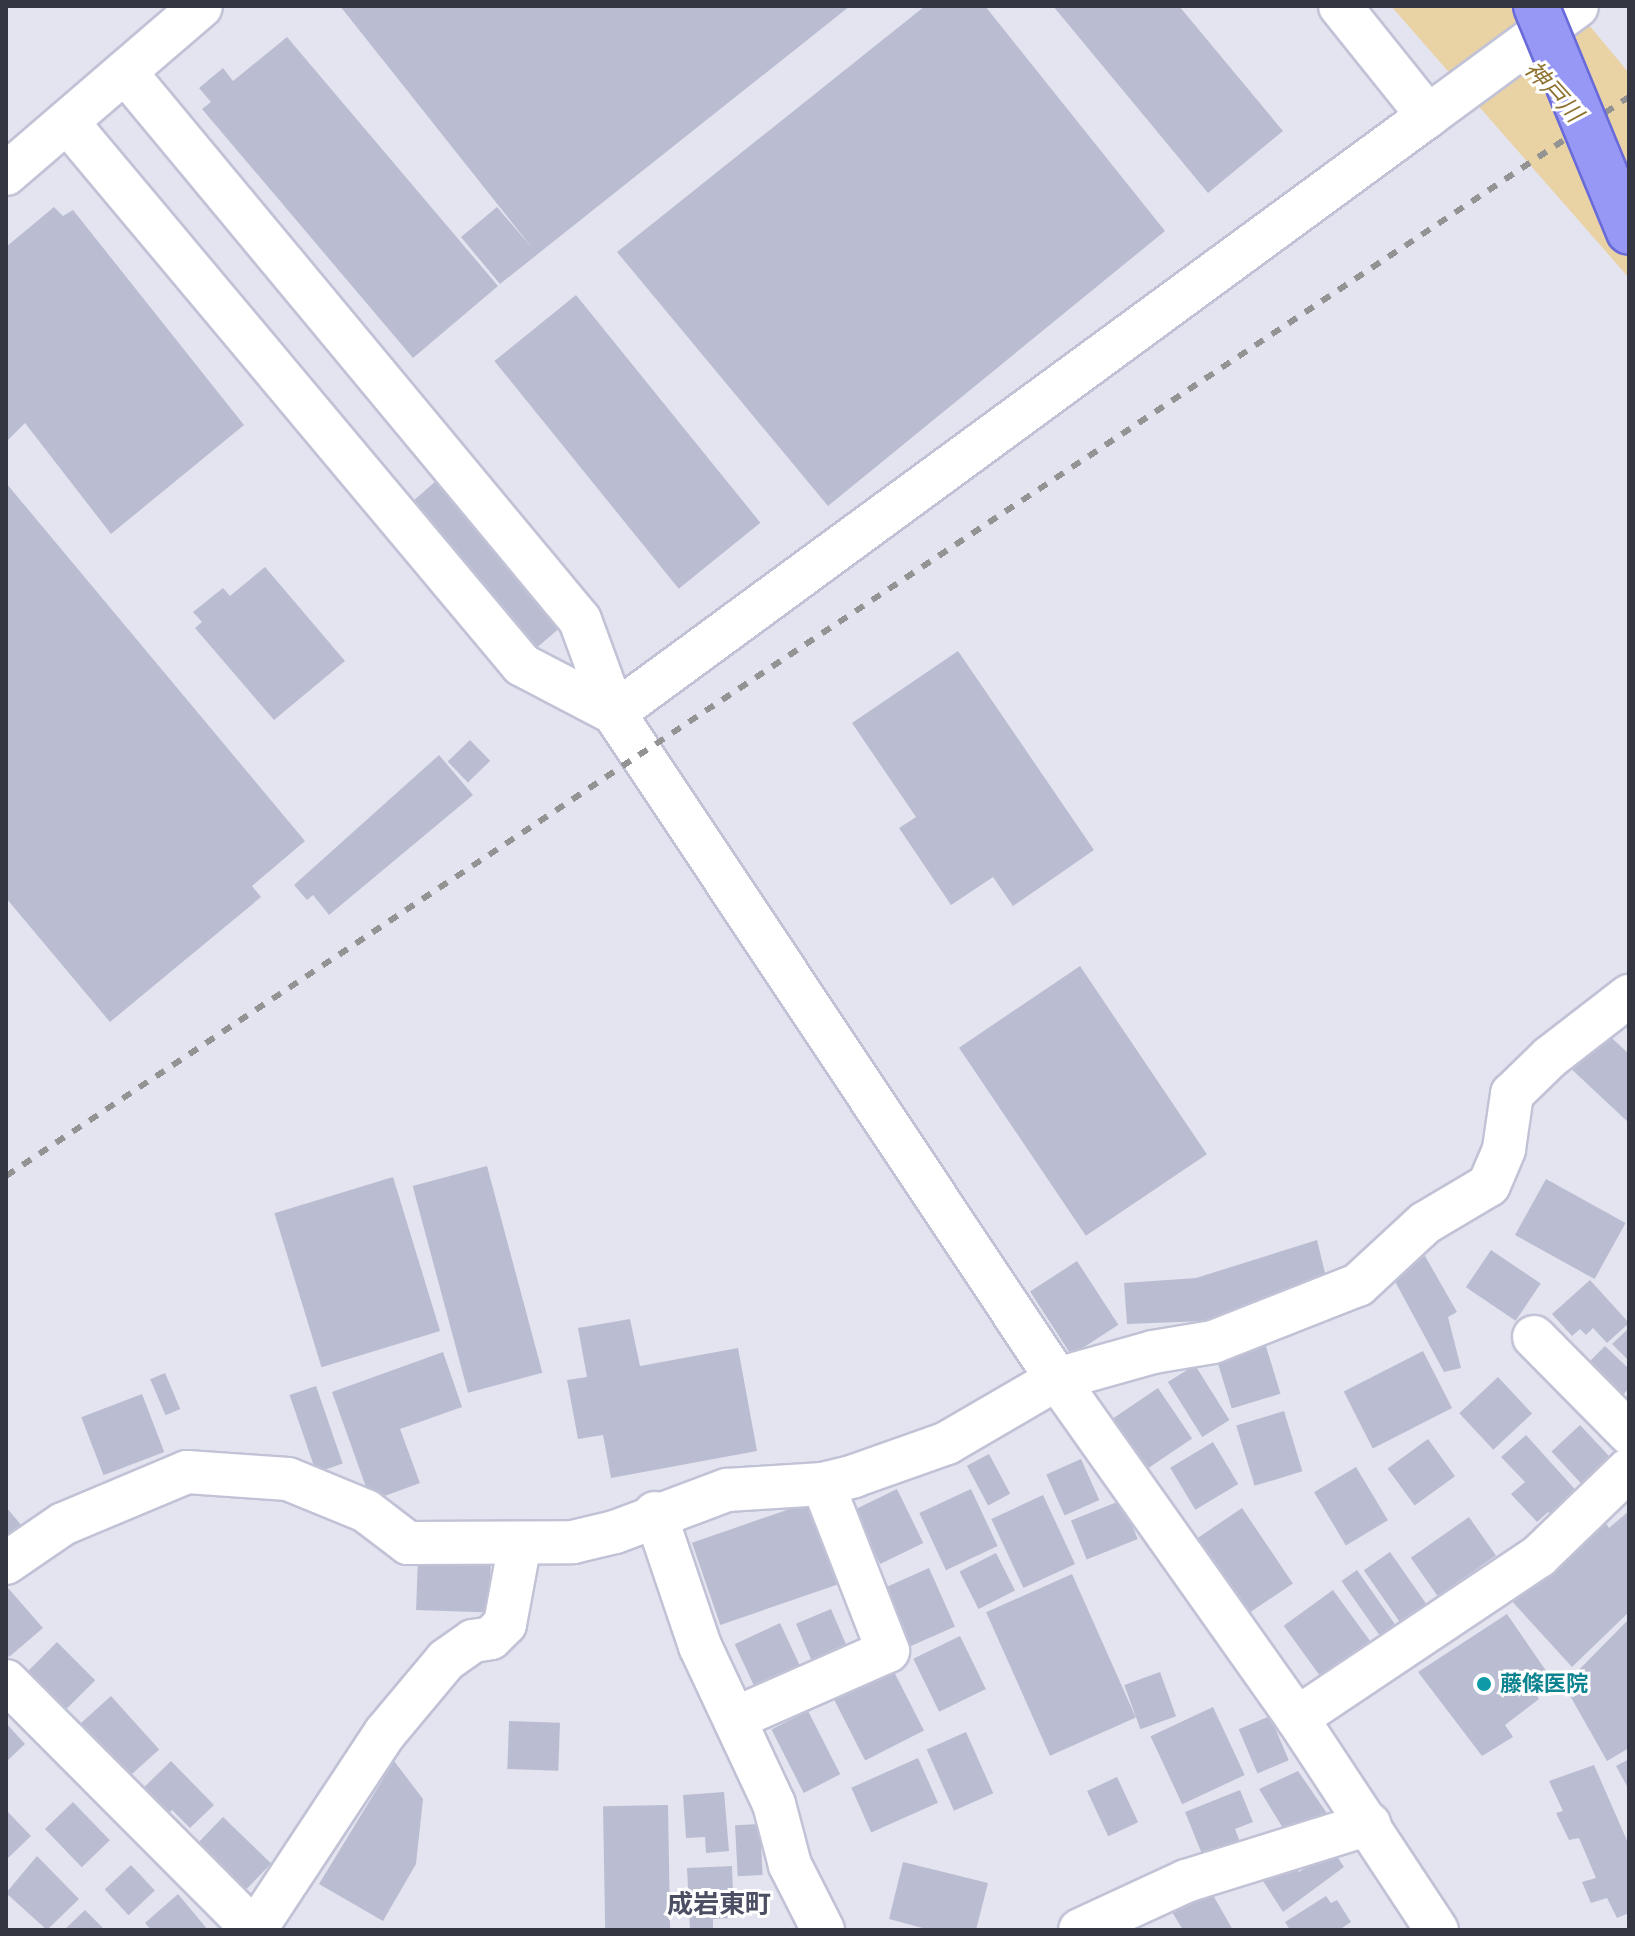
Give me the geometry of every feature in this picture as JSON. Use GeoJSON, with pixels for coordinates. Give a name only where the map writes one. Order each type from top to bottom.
{"type":"FeatureCollection","features":[{"type":"Feature","properties":{"kind":"main road"},"geometry":{"type":"LineString","coordinates":[[1536,6],[1629,232]]}},
{"type":"Feature","properties":{"kind":"main road"},"geometry":{"type":"LineString","coordinates":[[1558,6],[1629,175]]}},
{"type":"Feature","properties":{"kind":"street"},"geometry":{"type":"LineString","coordinates":[[6,174],[201,6]]}},
{"type":"Feature","properties":{"kind":"street"},"geometry":{"type":"LineString","coordinates":[[1340,6],[1428,116]]}},
{"type":"Feature","properties":{"kind":"street"},"geometry":{"type":"LineString","coordinates":[[614,713],[1577,6]]}},
{"type":"Feature","properties":{"kind":"street"},"geometry":{"type":"LineString","coordinates":[[125,72],[580,620],[614,713],[1057,1379],[1297,1718],[1437,1930]]}},
{"type":"Feature","properties":{"kind":"street"},"geometry":{"type":"LineString","coordinates":[[68,123],[522,665],[614,713]]}},
{"type":"Feature","properties":{"kind":"street"},"geometry":{"type":"LineString","coordinates":[[6,1563],[63,1524],[187,1472],[288,1479],[366,1511],[408,1543],[573,1542],[615,1532],[655,1513],[727,1490],[823,1484],[947,1443],[1057,1379],[1153,1352],[1213,1342],[1358,1285],[1425,1223],[1489,1185],[1504,1149],[1512,1094],[1550,1057],[1629,996]]}},
{"type":"Feature","properties":{"kind":"street"},"geometry":{"type":"LineString","coordinates":[[1534,1337],[1629,1433]]}},
{"type":"Feature","properties":{"kind":"street"},"geometry":{"type":"LineString","coordinates":[[1297,1718],[1539,1556],[1629,1469]]}},
{"type":"Feature","properties":{"kind":"street"},"geometry":{"type":"LineString","coordinates":[[736,1718],[888,1651],[823,1484]]}},
{"type":"Feature","properties":{"kind":"street"},"geometry":{"type":"LineString","coordinates":[[655,1513],[700,1646],[774,1804],[790,1865],[823,1930]]}},
{"type":"Feature","properties":{"kind":"street"},"geometry":{"type":"LineString","coordinates":[[6,1681],[255,1930],[385,1733],[446,1660],[473,1641],[491,1638],[505,1624],[520,1543]]}},
{"type":"Feature","properties":{"kind":"street"},"geometry":{"type":"LineString","coordinates":[[1080,1930],[1186,1881],[1369,1824]]}},
{"type":"Feature","properties":{"kind":"water","name":"神戸川"},"geometry":{"type":"Polygon","coordinates":[[[1391,6],[1573,6],[1629,73],[1629,278],[1391,6]]]}},
{"type":"Feature","properties":{"kind":"building"},"geometry":{"type":"Polygon","coordinates":[[[340,6],[850,6],[500,284],[461,237],[497,207],[533,249],[340,6]]]}},
{"type":"Feature","properties":{"kind":"building"},"geometry":{"type":"Polygon","coordinates":[[[925,6],[985,6],[1165,231],[828,506],[617,252],[925,6]]]}},
{"type":"Feature","properties":{"kind":"building"},"geometry":{"type":"Polygon","coordinates":[[[1053,6],[1179,6],[1283,131],[1208,193],[1053,6]]]}},
{"type":"Feature","properties":{"kind":"building"},"geometry":{"type":"Polygon","coordinates":[[[287,37],[498,286],[413,358],[202,109],[211,102],[199,88],[223,68],[233,81],[287,37]]]}},
{"type":"Feature","properties":{"kind":"building"},"geometry":{"type":"Polygon","coordinates":[[[54,207],[63,216],[73,210],[244,425],[111,534],[25,423],[6,442],[6,247],[54,207]]]}},
{"type":"Feature","properties":{"kind":"building"},"geometry":{"type":"Polygon","coordinates":[[[576,295],[760,523],[679,589],[494,361],[576,295]]]}},
{"type":"Feature","properties":{"kind":"building"},"geometry":{"type":"Polygon","coordinates":[[[436,481],[562,626],[533,651],[407,506],[436,481]]]}},
{"type":"Feature","properties":{"kind":"building"},"geometry":{"type":"Polygon","coordinates":[[[6,483],[305,841],[252,886],[261,897],[110,1022],[6,898],[6,483]]]}},
{"type":"Feature","properties":{"kind":"building"},"geometry":{"type":"Polygon","coordinates":[[[265,567],[345,661],[274,720],[195,628],[202,622],[193,612],[223,588],[230,596],[265,567]]]}},
{"type":"Feature","properties":{"kind":"building"},"geometry":{"type":"Polygon","coordinates":[[[958,651],[1094,850],[1013,906],[993,877],[951,905],[899,828],[916,817],[852,723],[958,651]]]}},
{"type":"Feature","properties":{"kind":"building"},"geometry":{"type":"Polygon","coordinates":[[[470,740],[490,761],[468,782],[448,762],[470,740]]]}},
{"type":"Feature","properties":{"kind":"building"},"geometry":{"type":"Polygon","coordinates":[[[439,755],[473,795],[329,915],[313,895],[307,900],[294,885],[439,755]]]}},
{"type":"Feature","properties":{"kind":"building"},"geometry":{"type":"Polygon","coordinates":[[[1080,966],[1207,1154],[1086,1236],[959,1048],[1080,966]]]}},
{"type":"Feature","properties":{"kind":"building"},"geometry":{"type":"Polygon","coordinates":[[[1601,1028],[1629,1054],[1629,1123],[1567,1065],[1601,1028]]]}},
{"type":"Feature","properties":{"kind":"building"},"geometry":{"type":"Polygon","coordinates":[[[487,1166],[542,1373],[468,1393],[413,1186],[487,1166]]]}},
{"type":"Feature","properties":{"kind":"building"},"geometry":{"type":"Polygon","coordinates":[[[393,1177],[440,1331],[321,1367],[274,1213],[393,1177]]]}},
{"type":"Feature","properties":{"kind":"building"},"geometry":{"type":"Polygon","coordinates":[[[1546,1179],[1626,1223],[1595,1279],[1515,1235],[1546,1179]]]}},
{"type":"Feature","properties":{"kind":"building"},"geometry":{"type":"Polygon","coordinates":[[[1317,1240],[1326,1277],[1205,1321],[1127,1324],[1124,1283],[1196,1278],[1317,1240]]]}},
{"type":"Feature","properties":{"kind":"building"},"geometry":{"type":"Polygon","coordinates":[[[1491,1250],[1541,1284],[1516,1321],[1466,1287],[1491,1250]]]}},
{"type":"Feature","properties":{"kind":"building"},"geometry":{"type":"Polygon","coordinates":[[[1425,1256],[1457,1312],[1448,1317],[1461,1368],[1444,1372],[1391,1274],[1425,1256]]]}},
{"type":"Feature","properties":{"kind":"building"},"geometry":{"type":"Polygon","coordinates":[[[1077,1261],[1118,1325],[1071,1355],[1030,1291],[1077,1261]]]}},
{"type":"Feature","properties":{"kind":"building"},"geometry":{"type":"Polygon","coordinates":[[[1590,1280],[1629,1323],[1607,1343],[1593,1328],[1586,1335],[1580,1329],[1572,1336],[1552,1314],[1590,1280]]]}},
{"type":"Feature","properties":{"kind":"building"},"geometry":{"type":"Polygon","coordinates":[[[630,1319],[640,1366],[738,1348],[757,1451],[611,1478],[603,1435],[578,1439],[567,1380],[587,1377],[578,1328],[630,1319]]]}},
{"type":"Feature","properties":{"kind":"building"},"geometry":{"type":"Polygon","coordinates":[[[1629,1328],[1629,1361],[1612,1344],[1629,1328]]]}},
{"type":"Feature","properties":{"kind":"building"},"geometry":{"type":"Polygon","coordinates":[[[1265,1343],[1280,1394],[1232,1409],[1216,1358],[1265,1343]]]}},
{"type":"Feature","properties":{"kind":"building"},"geometry":{"type":"Polygon","coordinates":[[[1605,1346],[1629,1369],[1629,1388],[1623,1395],[1589,1362],[1605,1346]]]}},
{"type":"Feature","properties":{"kind":"building"},"geometry":{"type":"Polygon","coordinates":[[[1423,1351],[1452,1408],[1373,1448],[1344,1391],[1423,1351]]]}},
{"type":"Feature","properties":{"kind":"building"},"geometry":{"type":"Polygon","coordinates":[[[443,1352],[462,1407],[400,1429],[420,1483],[371,1501],[332,1392],[443,1352]]]}},
{"type":"Feature","properties":{"kind":"building"},"geometry":{"type":"Polygon","coordinates":[[[1195,1365],[1229,1420],[1202,1437],[1168,1382],[1195,1365]]]}},
{"type":"Feature","properties":{"kind":"building"},"geometry":{"type":"Polygon","coordinates":[[[165,1373],[180,1409],[166,1415],[150,1379],[165,1373]]]}},
{"type":"Feature","properties":{"kind":"building"},"geometry":{"type":"Polygon","coordinates":[[[1498,1377],[1532,1414],[1493,1450],[1459,1413],[1498,1377]]]}},
{"type":"Feature","properties":{"kind":"building"},"geometry":{"type":"Polygon","coordinates":[[[316,1386],[343,1464],[316,1473],[290,1395],[316,1386]]]}},
{"type":"Feature","properties":{"kind":"building"},"geometry":{"type":"Polygon","coordinates":[[[1158,1388],[1192,1439],[1147,1469],[1113,1418],[1158,1388]]]}},
{"type":"Feature","properties":{"kind":"building"},"geometry":{"type":"Polygon","coordinates":[[[142,1394],[164,1452],[104,1475],[81,1417],[142,1394]]]}},
{"type":"Feature","properties":{"kind":"building"},"geometry":{"type":"Polygon","coordinates":[[[1284,1411],[1302,1471],[1255,1486],[1236,1426],[1284,1411]]]}},
{"type":"Feature","properties":{"kind":"building"},"geometry":{"type":"Polygon","coordinates":[[[1580,1425],[1614,1462],[1586,1488],[1551,1452],[1580,1425]]]}},
{"type":"Feature","properties":{"kind":"building"},"geometry":{"type":"Polygon","coordinates":[[[1526,1435],[1581,1496],[1555,1520],[1548,1512],[1537,1522],[1511,1494],[1525,1482],[1501,1457],[1526,1435]]]}},
{"type":"Feature","properties":{"kind":"building"},"geometry":{"type":"Polygon","coordinates":[[[1428,1439],[1455,1476],[1415,1506],[1388,1468],[1428,1439]]]}},
{"type":"Feature","properties":{"kind":"building"},"geometry":{"type":"Polygon","coordinates":[[[1213,1442],[1238,1484],[1195,1510],[1170,1468],[1213,1442]]]}},
{"type":"Feature","properties":{"kind":"building"},"geometry":{"type":"Polygon","coordinates":[[[989,1454],[1010,1494],[988,1505],[967,1466],[989,1454]]]}},
{"type":"Feature","properties":{"kind":"building"},"geometry":{"type":"Polygon","coordinates":[[[1081,1459],[1099,1500],[1065,1516],[1046,1474],[1081,1459]]]}},
{"type":"Feature","properties":{"kind":"building"},"geometry":{"type":"Polygon","coordinates":[[[1356,1467],[1388,1520],[1346,1545],[1314,1492],[1356,1467]]]}},
{"type":"Feature","properties":{"kind":"building"},"geometry":{"type":"Polygon","coordinates":[[[897,1489],[923,1543],[880,1564],[854,1510],[897,1489]]]}},
{"type":"Feature","properties":{"kind":"building"},"geometry":{"type":"Polygon","coordinates":[[[971,1489],[998,1546],[946,1570],[919,1513],[971,1489]]]}},
{"type":"Feature","properties":{"kind":"building"},"geometry":{"type":"Polygon","coordinates":[[[1043,1495],[1075,1564],[1023,1588],[991,1519],[1043,1495]]]}},
{"type":"Feature","properties":{"kind":"building"},"geometry":{"type":"Polygon","coordinates":[[[1122,1500],[1138,1539],[1087,1560],[1071,1521],[1122,1500]]]}},
{"type":"Feature","properties":{"kind":"building"},"geometry":{"type":"Polygon","coordinates":[[[813,1501],[841,1583],[720,1625],[692,1543],[813,1501]]]}},
{"type":"Feature","properties":{"kind":"building"},"geometry":{"type":"Polygon","coordinates":[[[6,1507],[28,1533],[6,1551],[6,1507]]]}},
{"type":"Feature","properties":{"kind":"building"},"geometry":{"type":"Polygon","coordinates":[[[1242,1508],[1293,1583],[1249,1613],[1198,1538],[1242,1508]]]}},
{"type":"Feature","properties":{"kind":"building"},"geometry":{"type":"Polygon","coordinates":[[[1629,1511],[1629,1612],[1572,1667],[1509,1598],[1603,1518],[1609,1528],[1629,1511]]]}},
{"type":"Feature","properties":{"kind":"building"},"geometry":{"type":"Polygon","coordinates":[[[1469,1517],[1496,1556],[1438,1596],[1411,1558],[1469,1517]]]}},
{"type":"Feature","properties":{"kind":"building"},"geometry":{"type":"Polygon","coordinates":[[[1390,1552],[1428,1607],[1402,1625],[1364,1570],[1390,1552]]]}},
{"type":"Feature","properties":{"kind":"building"},"geometry":{"type":"Polygon","coordinates":[[[996,1553],[1015,1590],[979,1609],[959,1572],[996,1553]]]}},
{"type":"Feature","properties":{"kind":"building"},"geometry":{"type":"Polygon","coordinates":[[[418,1556],[491,1559],[489,1613],[416,1610],[418,1556]]]}},
{"type":"Feature","properties":{"kind":"building"},"geometry":{"type":"Polygon","coordinates":[[[929,1568],[955,1626],[908,1648],[881,1589],[929,1568]]]}},
{"type":"Feature","properties":{"kind":"building"},"geometry":{"type":"Polygon","coordinates":[[[1357,1570],[1398,1628],[1382,1639],[1341,1581],[1357,1570]]]}},
{"type":"Feature","properties":{"kind":"building"},"geometry":{"type":"Polygon","coordinates":[[[1072,1574],[1136,1717],[1050,1756],[986,1612],[1072,1574]]]}},
{"type":"Feature","properties":{"kind":"building"},"geometry":{"type":"Polygon","coordinates":[[[8,1588],[43,1628],[9,1657],[6,1654],[8,1588]]]}},
{"type":"Feature","properties":{"kind":"building"},"geometry":{"type":"Polygon","coordinates":[[[1333,1590],[1374,1646],[1324,1682],[1284,1626],[1333,1590]]]}},
{"type":"Feature","properties":{"kind":"building"},"geometry":{"type":"Polygon","coordinates":[[[831,1609],[851,1657],[816,1672],[796,1624],[831,1609]]]}},
{"type":"Feature","properties":{"kind":"building","name":"藤條医院"},"geometry":{"type":"Polygon","coordinates":[[[1507,1614],[1551,1678],[1533,1689],[1539,1699],[1505,1725],[1513,1737],[1482,1756],[1418,1672],[1507,1614]]]}},
{"type":"Feature","properties":{"kind":"building"},"geometry":{"type":"Polygon","coordinates":[[[1629,1619],[1629,1748],[1607,1761],[1564,1685],[1629,1619]]]}},
{"type":"Feature","properties":{"kind":"building"},"geometry":{"type":"Polygon","coordinates":[[[780,1623],[802,1670],[757,1691],[735,1644],[780,1623]]]}},
{"type":"Feature","properties":{"kind":"building"},"geometry":{"type":"Polygon","coordinates":[[[960,1636],[986,1689],[939,1712],[913,1659],[960,1636]]]}},
{"type":"Feature","properties":{"kind":"building"},"geometry":{"type":"Polygon","coordinates":[[[57,1642],[95,1680],[56,1719],[18,1681],[57,1642]]]}},
{"type":"Feature","properties":{"kind":"building"},"geometry":{"type":"Polygon","coordinates":[[[889,1662],[924,1731],[865,1761],[830,1692],[889,1662]]]}},
{"type":"Feature","properties":{"kind":"building"},"geometry":{"type":"Polygon","coordinates":[[[1160,1672],[1176,1716],[1140,1729],[1124,1685],[1160,1672]]]}},
{"type":"Feature","properties":{"kind":"building"},"geometry":{"type":"Polygon","coordinates":[[[111,1696],[159,1750],[117,1788],[69,1734],[111,1696]]]}},
{"type":"Feature","properties":{"kind":"building"},"geometry":{"type":"Polygon","coordinates":[[[1213,1707],[1245,1775],[1182,1804],[1150,1736],[1213,1707]]]}},
{"type":"Feature","properties":{"kind":"building"},"geometry":{"type":"Polygon","coordinates":[[[808,1711],[840,1774],[804,1793],[771,1730],[808,1711]]]}},
{"type":"Feature","properties":{"kind":"building"},"geometry":{"type":"Polygon","coordinates":[[[1270,1716],[1289,1760],[1257,1773],[1239,1729],[1270,1716]]]}},
{"type":"Feature","properties":{"kind":"building"},"geometry":{"type":"Polygon","coordinates":[[[509,1721],[560,1723],[558,1771],[507,1769],[509,1721]]]}},
{"type":"Feature","properties":{"kind":"building"},"geometry":{"type":"Polygon","coordinates":[[[6,1723],[25,1744],[6,1762],[6,1723]]]}},
{"type":"Feature","properties":{"kind":"building"},"geometry":{"type":"Polygon","coordinates":[[[966,1732],[993,1793],[954,1811],[927,1749],[966,1732]]]}},
{"type":"Feature","properties":{"kind":"building"},"geometry":{"type":"Polygon","coordinates":[[[918,1758],[938,1803],[871,1832],[851,1788],[918,1758]]]}},
{"type":"Feature","properties":{"kind":"building"},"geometry":{"type":"Polygon","coordinates":[[[1629,1759],[1629,1790],[1616,1766],[1629,1759]]]}},
{"type":"Feature","properties":{"kind":"building"},"geometry":{"type":"Polygon","coordinates":[[[171,1761],[214,1805],[190,1828],[172,1810],[159,1823],[134,1797],[171,1761]]]}},
{"type":"Feature","properties":{"kind":"building"},"geometry":{"type":"Polygon","coordinates":[[[394,1761],[423,1799],[416,1864],[383,1921],[319,1884],[394,1761]]]}},
{"type":"Feature","properties":{"kind":"building"},"geometry":{"type":"Polygon","coordinates":[[[1594,1765],[1629,1845],[1629,1913],[1617,1918],[1607,1898],[1591,1903],[1582,1882],[1596,1878],[1579,1838],[1569,1840],[1556,1813],[1563,1811],[1549,1781],[1594,1765]]]}},
{"type":"Feature","properties":{"kind":"building"},"geometry":{"type":"Polygon","coordinates":[[[1298,1771],[1333,1822],[1286,1833],[1259,1789],[1298,1771]]]}},
{"type":"Feature","properties":{"kind":"building"},"geometry":{"type":"Polygon","coordinates":[[[1117,1777],[1138,1822],[1108,1836],[1087,1791],[1117,1777]]]}},
{"type":"Feature","properties":{"kind":"building"},"geometry":{"type":"Polygon","coordinates":[[[1240,1790],[1253,1822],[1235,1829],[1243,1850],[1206,1864],[1185,1812],[1240,1790]]]}},
{"type":"Feature","properties":{"kind":"building"},"geometry":{"type":"Polygon","coordinates":[[[724,1792],[729,1851],[706,1853],[705,1837],[686,1838],[683,1795],[724,1792]]]}},
{"type":"Feature","properties":{"kind":"building"},"geometry":{"type":"Polygon","coordinates":[[[73,1802],[110,1840],[82,1867],[45,1829],[73,1802]]]}},
{"type":"Feature","properties":{"kind":"building"},"geometry":{"type":"Polygon","coordinates":[[[668,1805],[670,1930],[605,1930],[603,1806],[668,1805]]]}},
{"type":"Feature","properties":{"kind":"building"},"geometry":{"type":"Polygon","coordinates":[[[6,1810],[31,1836],[6,1860],[6,1810]]]}},
{"type":"Feature","properties":{"kind":"building"},"geometry":{"type":"Polygon","coordinates":[[[223,1817],[271,1864],[237,1899],[189,1852],[223,1817]]]}},
{"type":"Feature","properties":{"kind":"building"},"geometry":{"type":"Polygon","coordinates":[[[760,1824],[763,1875],[738,1876],[735,1825],[760,1824]]]}},
{"type":"Feature","properties":{"kind":"building"},"geometry":{"type":"Polygon","coordinates":[[[1333,1850],[1344,1867],[1283,1912],[1263,1881],[1293,1862],[1299,1872],[1333,1850]]]}},
{"type":"Feature","properties":{"kind":"building"},"geometry":{"type":"Polygon","coordinates":[[[37,1856],[79,1899],[47,1930],[6,1893],[37,1856]]]}},
{"type":"Feature","properties":{"kind":"building"},"geometry":{"type":"Polygon","coordinates":[[[903,1862],[988,1883],[976,1930],[930,1930],[889,1919],[903,1862]]]}},
{"type":"Feature","properties":{"kind":"building"},"geometry":{"type":"Polygon","coordinates":[[[131,1865],[155,1891],[129,1915],[105,1890],[131,1865]]]}},
{"type":"Feature","properties":{"kind":"building"},"geometry":{"type":"Polygon","coordinates":[[[732,1866],[734,1918],[713,1919],[713,1930],[690,1930],[687,1868],[732,1866]]]}},
{"type":"Feature","properties":{"kind":"building"},"geometry":{"type":"Polygon","coordinates":[[[1210,1890],[1233,1930],[1183,1930],[1172,1912],[1210,1890]]]}},
{"type":"Feature","properties":{"kind":"building"},"geometry":{"type":"Polygon","coordinates":[[[178,1894],[208,1930],[151,1930],[145,1923],[178,1894]]]}},
{"type":"Feature","properties":{"kind":"building"},"geometry":{"type":"Polygon","coordinates":[[[1326,1896],[1331,1903],[1337,1900],[1351,1922],[1339,1930],[1290,1930],[1285,1922],[1326,1896]]]}},
{"type":"Feature","properties":{"kind":"building"},"geometry":{"type":"Polygon","coordinates":[[[85,1910],[105,1930],[64,1930],[85,1910]]]}},
{"type":"Feature","properties":{"kind":"railway"},"geometry":{"type":"LineString","coordinates":[[6,1176],[1629,97]]}},
{"type":"Feature","properties":{"kind":"place","name":"藤條医院"},"geometry":{"type":"Point","coordinates":[1484,1684]}},
{"type":"Feature","properties":{"kind":"district","name":"成岩東町"},"geometry":{"type":"Point","coordinates":[719,1905]}}]}
